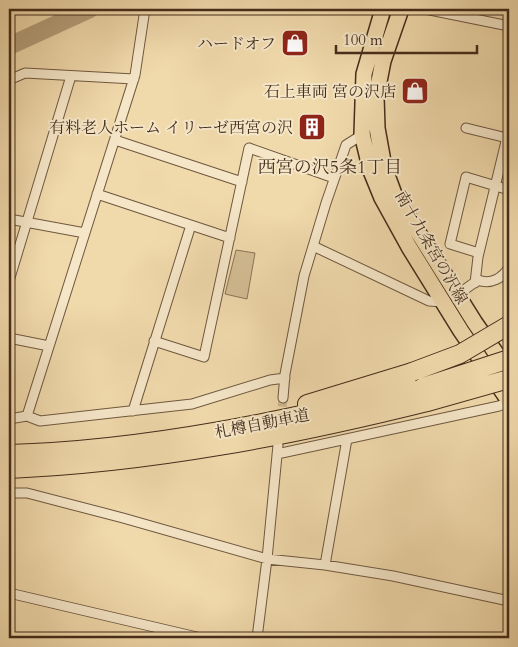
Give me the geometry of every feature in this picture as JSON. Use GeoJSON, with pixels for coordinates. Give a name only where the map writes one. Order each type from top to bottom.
{"type":"FeatureCollection","features":[{"type":"Feature","properties":{"kind":"highway"},"geometry":{"type":"LineString","coordinates":[[203,434],[412,372],[460,354],[509,324]]}},
{"type":"Feature","properties":{"kind":"highway","name":"札樽自動車道"},"geometry":{"type":"LineString","coordinates":[[9,469],[130,459],[290,434],[425,395],[509,359]]}},
{"type":"Feature","properties":{"kind":"highway","name":"札樽自動車道"},"geometry":{"type":"LineString","coordinates":[[9,454],[129,445],[203,434],[509,379]]}},
{"type":"Feature","properties":{"kind":"main road","name":"南十九条宮の沢線"},"geometry":{"type":"LineString","coordinates":[[383,9],[364,74],[362,134],[371,171],[382,198],[443,302],[509,402]]}},
{"type":"Feature","properties":{"kind":"main road","name":"南十九条宮の沢線"},"geometry":{"type":"LineString","coordinates":[[401,9],[383,61],[376,97],[377,128],[384,167],[394,194],[475,323],[509,372]]}},
{"type":"Feature","properties":{"kind":"street"},"geometry":{"type":"LineString","coordinates":[[28,416],[134,79],[145,9]]}},
{"type":"Feature","properties":{"kind":"street"},"geometry":{"type":"LineString","coordinates":[[425,9],[509,26]]}},
{"type":"Feature","properties":{"kind":"street"},"geometry":{"type":"LineString","coordinates":[[9,89],[9,79],[24,73],[134,79]]}},
{"type":"Feature","properties":{"kind":"street"},"geometry":{"type":"LineString","coordinates":[[9,278],[71,76]]}},
{"type":"Feature","properties":{"kind":"street"},"geometry":{"type":"LineString","coordinates":[[283,398],[304,276],[334,178],[346,145],[362,134],[377,128]]}},
{"type":"Feature","properties":{"kind":"street"},"geometry":{"type":"LineString","coordinates":[[466,128],[508,134],[479,253],[475,283]]}},
{"type":"Feature","properties":{"kind":"street"},"geometry":{"type":"LineString","coordinates":[[115,140],[242,182]]}},
{"type":"Feature","properties":{"kind":"street"},"geometry":{"type":"LineString","coordinates":[[154,341],[204,357],[249,148],[334,178]]}},
{"type":"Feature","properties":{"kind":"street"},"geometry":{"type":"LineString","coordinates":[[479,253],[450,244],[466,177],[509,190]]}},
{"type":"Feature","properties":{"kind":"street"},"geometry":{"type":"LineString","coordinates":[[97,194],[230,238]]}},
{"type":"Feature","properties":{"kind":"street"},"geometry":{"type":"LineString","coordinates":[[9,219],[85,233]]}},
{"type":"Feature","properties":{"kind":"street"},"geometry":{"type":"LineString","coordinates":[[132,411],[191,225]]}},
{"type":"Feature","properties":{"kind":"street"},"geometry":{"type":"LineString","coordinates":[[313,246],[428,301],[443,302]]}},
{"type":"Feature","properties":{"kind":"street"},"geometry":{"type":"LineString","coordinates":[[457,295],[478,280],[483,282],[493,281],[506,273],[509,266]]}},
{"type":"Feature","properties":{"kind":"street"},"geometry":{"type":"LineString","coordinates":[[9,338],[50,346]]}},
{"type":"Feature","properties":{"kind":"street"},"geometry":{"type":"LineString","coordinates":[[9,419],[28,416],[40,421],[192,404],[270,380],[285,378]]}},
{"type":"Feature","properties":{"kind":"street"},"geometry":{"type":"LineString","coordinates":[[257,638],[278,450],[347,439],[499,406],[509,402]]}},
{"type":"Feature","properties":{"kind":"street"},"geometry":{"type":"LineString","coordinates":[[325,565],[347,439]]}},
{"type":"Feature","properties":{"kind":"street"},"geometry":{"type":"LineString","coordinates":[[9,493],[27,493],[123,518],[267,560],[325,565],[392,576],[509,601]]}},
{"type":"Feature","properties":{"kind":"street"},"geometry":{"type":"LineString","coordinates":[[9,593],[201,638]]}},
{"type":"Feature","properties":{"kind":"shaded area"},"geometry":{"type":"Polygon","coordinates":[[[236,250],[255,253],[247,299],[225,294],[236,250]]]}},
{"type":"Feature","properties":{"kind":"waterway"},"geometry":{"type":"LineString","coordinates":[[9,46],[90,9]]}},
{"type":"Feature","properties":{"kind":"waterway"},"geometry":{"type":"LineString","coordinates":[[508,638],[509,633]]}},
{"type":"Feature","properties":{"kind":"tunnel"},"geometry":{"type":"LineString","coordinates":[[281,420],[283,398]]}},
{"type":"Feature","properties":{"kind":"place","name":"ハードオフ"},"geometry":{"type":"Point","coordinates":[295,43]}},
{"type":"Feature","properties":{"kind":"place","name":"石上車両 宮の沢店"},"geometry":{"type":"Point","coordinates":[415,91]}},
{"type":"Feature","properties":{"kind":"place","name":"有料老人ホーム イリーゼ西宮の沢"},"geometry":{"type":"Point","coordinates":[312,127]}},
{"type":"Feature","properties":{"kind":"district","name":"西宮の沢5条1丁目"},"geometry":{"type":"Point","coordinates":[330,167]}}]}
